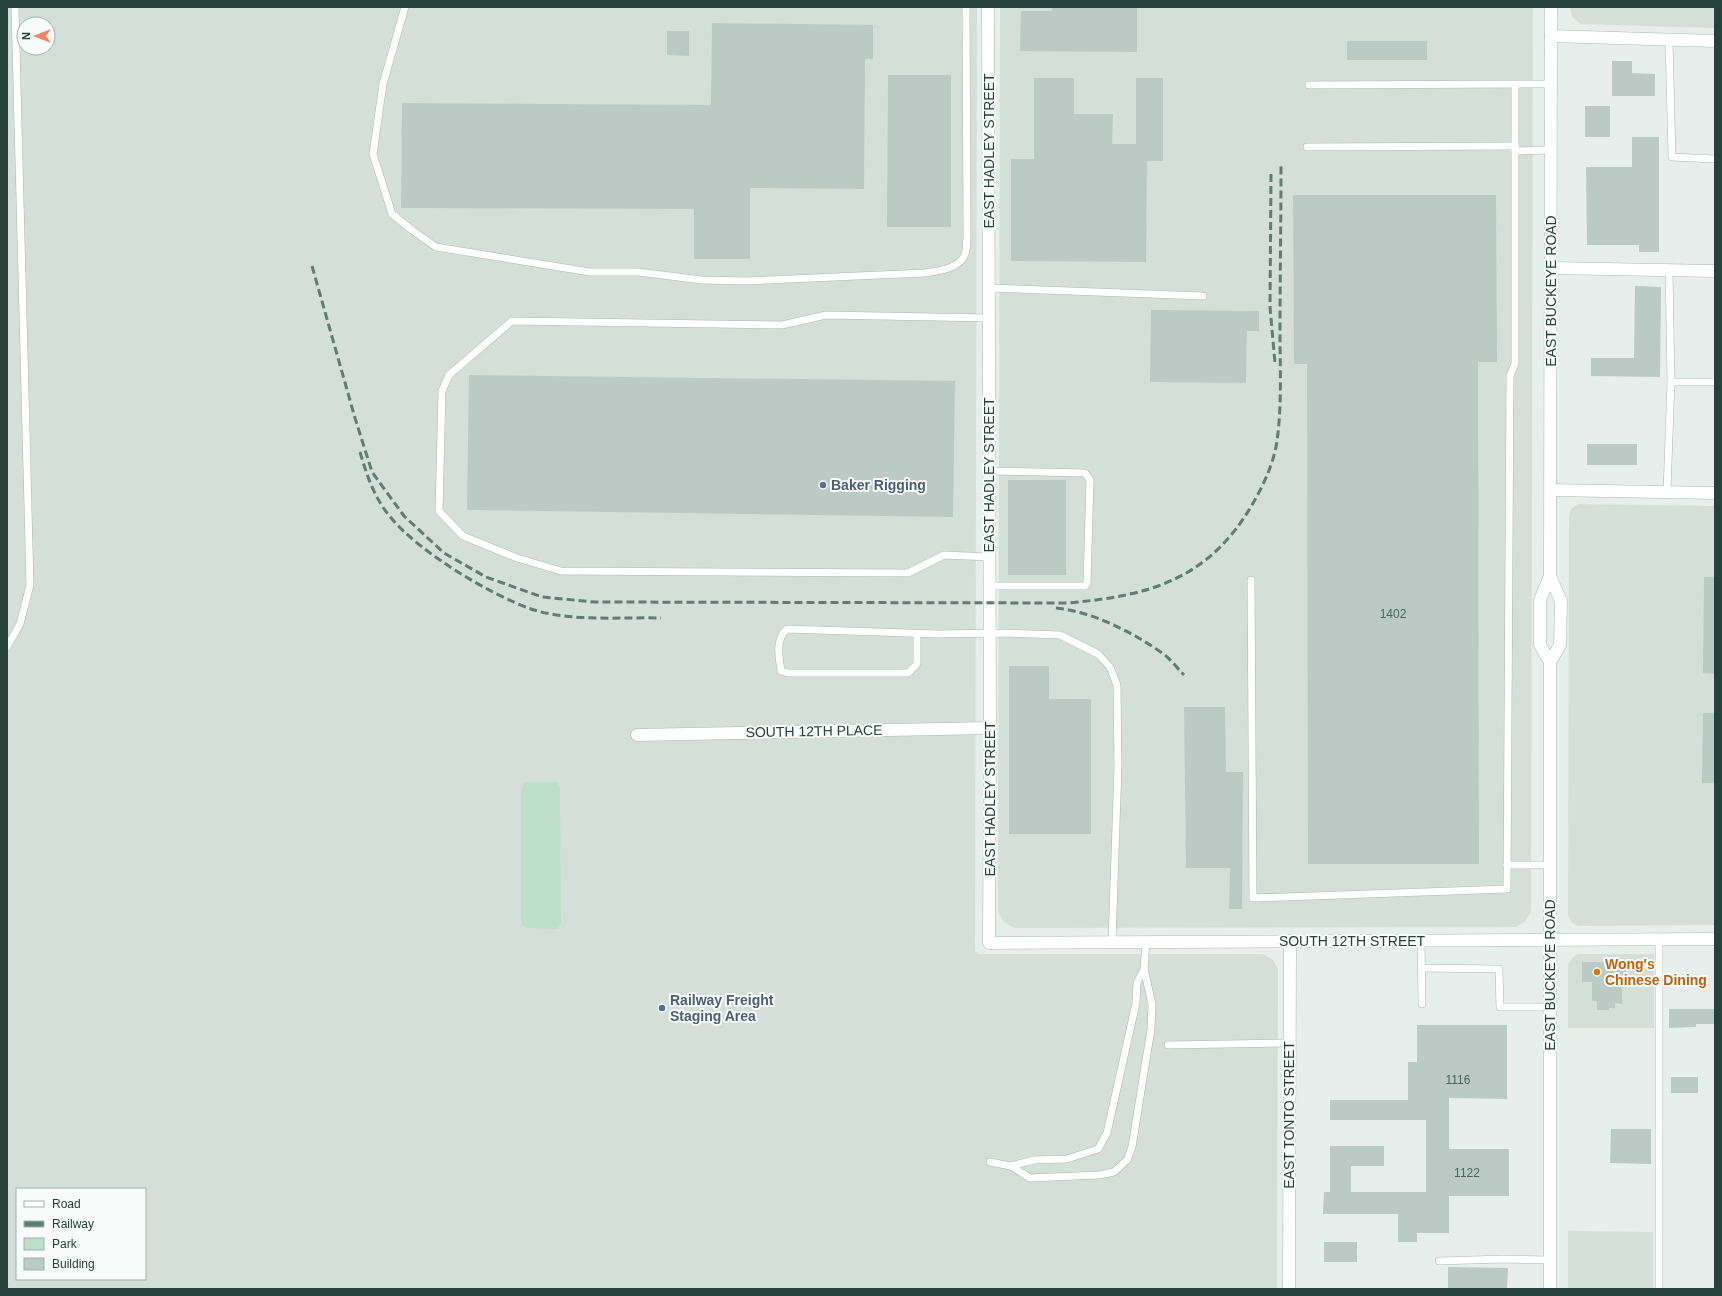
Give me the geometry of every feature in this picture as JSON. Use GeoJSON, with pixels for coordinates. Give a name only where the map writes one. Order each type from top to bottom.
{"type":"FeatureCollection","features":[{"type":"Feature","properties":{"kind":"street","name":"EAST HADLEY STREET"},"geometry":{"type":"LineString","coordinates":[[988,7],[990,728],[989,943]]}},
{"type":"Feature","properties":{"kind":"street","name":"EAST BUCKEYE ROAD"},"geometry":{"type":"LineString","coordinates":[[1550,662],[1540,645],[1540,600],[1550,576],[1552,268],[1551,7]]}},
{"type":"Feature","properties":{"kind":"street"},"geometry":{"type":"LineString","coordinates":[[1551,36],[1715,41]]}},
{"type":"Feature","properties":{"kind":"street"},"geometry":{"type":"LineString","coordinates":[[1552,268],[1715,271]]}},
{"type":"Feature","properties":{"kind":"street"},"geometry":{"type":"LineString","coordinates":[[1551,490],[1715,492]]}},
{"type":"Feature","properties":{"kind":"street","name":"EAST BUCKEYE ROAD"},"geometry":{"type":"LineString","coordinates":[[1550,576],[1561,601],[1560,644],[1550,662],[1550,1289]]}},
{"type":"Feature","properties":{"kind":"street","name":"SOUTH 12TH PLACE"},"geometry":{"type":"LineString","coordinates":[[637,734],[990,728]]}},
{"type":"Feature","properties":{"kind":"street","name":"SOUTH 12TH STREET"},"geometry":{"type":"LineString","coordinates":[[989,943],[1715,939]]}},
{"type":"Feature","properties":{"kind":"street","name":"EAST TONTO STREET"},"geometry":{"type":"LineString","coordinates":[[1289,1289],[1290,941]]}},
{"type":"Feature","properties":{"kind":"lane"},"geometry":{"type":"LineString","coordinates":[[7,647],[20,624],[30,585],[15,7]]}},
{"type":"Feature","properties":{"kind":"lane"},"geometry":{"type":"LineString","coordinates":[[405,7],[383,84],[373,154],[392,214],[436,247],[590,272],[638,272],[702,280],[746,281],[925,273],[948,268],[961,261],[965,254],[967,238],[966,7]]}},
{"type":"Feature","properties":{"kind":"lane"},"geometry":{"type":"LineString","coordinates":[[1669,40],[1672,157],[1715,159]]}},
{"type":"Feature","properties":{"kind":"lane"},"geometry":{"type":"LineString","coordinates":[[1309,85],[1551,84]]}},
{"type":"Feature","properties":{"kind":"lane"},"geometry":{"type":"LineString","coordinates":[[1251,580],[1253,898],[1507,889],[1510,376],[1515,364],[1515,85]]}},
{"type":"Feature","properties":{"kind":"lane"},"geometry":{"type":"LineString","coordinates":[[1307,147],[1515,148],[1551,150]]}},
{"type":"Feature","properties":{"kind":"lane"},"geometry":{"type":"LineString","coordinates":[[1667,491],[1671,382],[1669,270]]}},
{"type":"Feature","properties":{"kind":"lane"},"geometry":{"type":"LineString","coordinates":[[989,288],[1203,296]]}},
{"type":"Feature","properties":{"kind":"lane"},"geometry":{"type":"LineString","coordinates":[[989,318],[826,315],[782,325],[512,321],[449,375],[442,391],[439,511],[463,536],[517,558],[561,571],[908,573],[944,555],[989,557]]}},
{"type":"Feature","properties":{"kind":"lane"},"geometry":{"type":"LineString","coordinates":[[1671,382],[1715,382]]}},
{"type":"Feature","properties":{"kind":"lane"},"geometry":{"type":"LineString","coordinates":[[989,471],[1084,473],[1090,480],[1087,583],[1084,586],[989,586]]}},
{"type":"Feature","properties":{"kind":"lane"},"geometry":{"type":"LineString","coordinates":[[917,634],[917,664],[908,673],[788,673],[781,671],[778,654],[782,634],[787,629],[917,634],[1060,635],[1098,654],[1110,667],[1117,685],[1118,767],[1112,942]]}},
{"type":"Feature","properties":{"kind":"lane"},"geometry":{"type":"LineString","coordinates":[[1507,865],[1550,865]]}},
{"type":"Feature","properties":{"kind":"lane"},"geometry":{"type":"LineString","coordinates":[[1659,1289],[1660,939]]}},
{"type":"Feature","properties":{"kind":"lane"},"geometry":{"type":"LineString","coordinates":[[1421,941],[1422,1004]]}},
{"type":"Feature","properties":{"kind":"lane"},"geometry":{"type":"LineString","coordinates":[[990,1162],[1011,1166],[1030,1178],[1071,1177],[1114,1172],[1127,1160],[1132,1147],[1151,1029],[1152,1004],[1144,969],[1146,942]]}},
{"type":"Feature","properties":{"kind":"lane"},"geometry":{"type":"LineString","coordinates":[[1421,968],[1499,969],[1500,1006],[1550,1007]]}},
{"type":"Feature","properties":{"kind":"lane"},"geometry":{"type":"LineString","coordinates":[[1011,1166],[1034,1160],[1068,1160],[1098,1149],[1107,1133],[1136,1003],[1136,983],[1144,969]]}},
{"type":"Feature","properties":{"kind":"lane"},"geometry":{"type":"LineString","coordinates":[[1168,1045],[1289,1043]]}},
{"type":"Feature","properties":{"kind":"lane"},"geometry":{"type":"LineString","coordinates":[[1439,1261],[1504,1259],[1550,1260]]}},
{"type":"Feature","properties":{"kind":"shaded area"},"geometry":{"type":"Polygon","coordinates":[[[7,7],[977,7],[975,951],[979,954],[1263,954],[1273,960],[1278,969],[1277,1289],[7,1289],[7,7]]]}},
{"type":"Feature","properties":{"kind":"shaded area"},"geometry":{"type":"Polygon","coordinates":[[[1000,7],[1533,7],[1531,912],[1525,922],[1516,927],[1014,928],[1003,921],[998,911],[1000,7]]]}},
{"type":"Feature","properties":{"kind":"shaded area"},"geometry":{"type":"Polygon","coordinates":[[[1570,7],[1715,7],[1715,28],[1581,24],[1572,17],[1570,7]]]}},
{"type":"Feature","properties":{"kind":"shaded area"},"geometry":{"type":"Polygon","coordinates":[[[1578,504],[1715,506],[1715,925],[1578,926],[1572,923],[1568,915],[1569,517],[1571,509],[1578,504]]]}},
{"type":"Feature","properties":{"kind":"shaded area"},"geometry":{"type":"Polygon","coordinates":[[[1578,954],[1654,954],[1654,1028],[1568,1028],[1568,965],[1572,958],[1578,954]]]}},
{"type":"Feature","properties":{"kind":"shaded area"},"geometry":{"type":"Polygon","coordinates":[[[1568,1231],[1653,1232],[1653,1289],[1568,1289],[1568,1231]]]}},
{"type":"Feature","properties":{"kind":"green space"},"geometry":{"type":"Polygon","coordinates":[[[528,782],[556,782],[560,786],[561,924],[556,929],[527,928],[523,926],[521,921],[521,790],[524,784],[528,782]]]}},
{"type":"Feature","properties":{"kind":"building"},"geometry":{"type":"Polygon","coordinates":[[[1052,7],[1137,7],[1137,52],[1020,51],[1021,11],[1052,11],[1052,7]]]}},
{"type":"Feature","properties":{"kind":"building"},"geometry":{"type":"Polygon","coordinates":[[[712,23],[873,25],[873,59],[865,59],[864,189],[750,188],[750,259],[694,259],[694,209],[401,208],[402,103],[711,105],[712,23]]]}},
{"type":"Feature","properties":{"kind":"building"},"geometry":{"type":"Polygon","coordinates":[[[667,31],[689,31],[689,56],[667,55],[667,31]]]}},
{"type":"Feature","properties":{"kind":"building"},"geometry":{"type":"Polygon","coordinates":[[[1347,41],[1427,41],[1427,60],[1347,60],[1347,41]]]}},
{"type":"Feature","properties":{"kind":"building"},"geometry":{"type":"Polygon","coordinates":[[[1612,61],[1632,61],[1632,73],[1655,74],[1655,96],[1612,96],[1612,61]]]}},
{"type":"Feature","properties":{"kind":"building"},"geometry":{"type":"Polygon","coordinates":[[[888,75],[951,75],[951,227],[887,227],[888,75]]]}},
{"type":"Feature","properties":{"kind":"building"},"geometry":{"type":"Polygon","coordinates":[[[1034,78],[1074,78],[1074,114],[1113,114],[1112,144],[1136,144],[1136,78],[1163,78],[1163,161],[1147,161],[1146,262],[1011,261],[1011,159],[1034,159],[1034,78]]]}},
{"type":"Feature","properties":{"kind":"building"},"geometry":{"type":"Polygon","coordinates":[[[1585,106],[1610,106],[1610,137],[1585,137],[1585,106]]]}},
{"type":"Feature","properties":{"kind":"building"},"geometry":{"type":"Polygon","coordinates":[[[1632,137],[1659,137],[1659,252],[1639,252],[1639,245],[1587,245],[1586,167],[1632,167],[1632,137]]]}},
{"type":"Feature","properties":{"kind":"building"},"geometry":{"type":"Polygon","coordinates":[[[1293,195],[1496,195],[1497,362],[1478,362],[1479,864],[1308,864],[1307,364],[1294,364],[1293,195]]]}},
{"type":"Feature","properties":{"kind":"building"},"geometry":{"type":"Polygon","coordinates":[[[1635,286],[1661,287],[1660,377],[1591,376],[1591,358],[1634,358],[1635,286]]]}},
{"type":"Feature","properties":{"kind":"building"},"geometry":{"type":"Polygon","coordinates":[[[1151,310],[1259,311],[1259,331],[1247,331],[1246,383],[1150,382],[1151,310]]]}},
{"type":"Feature","properties":{"kind":"building"},"geometry":{"type":"Polygon","coordinates":[[[469,375],[955,381],[953,517],[467,510],[469,375]]]}},
{"type":"Feature","properties":{"kind":"building"},"geometry":{"type":"Polygon","coordinates":[[[1587,444],[1637,444],[1637,465],[1587,465],[1587,444]]]}},
{"type":"Feature","properties":{"kind":"building"},"geometry":{"type":"Polygon","coordinates":[[[1008,480],[1066,480],[1066,575],[1008,575],[1008,480]]]}},
{"type":"Feature","properties":{"kind":"building"},"geometry":{"type":"Polygon","coordinates":[[[1704,577],[1715,577],[1715,674],[1703,673],[1704,577]]]}},
{"type":"Feature","properties":{"kind":"building"},"geometry":{"type":"Polygon","coordinates":[[[1009,666],[1049,666],[1049,699],[1091,699],[1091,834],[1009,834],[1009,666]]]}},
{"type":"Feature","properties":{"kind":"building"},"geometry":{"type":"Polygon","coordinates":[[[1184,707],[1225,707],[1226,772],[1243,772],[1242,909],[1229,909],[1230,868],[1186,868],[1184,707]]]}},
{"type":"Feature","properties":{"kind":"building"},"geometry":{"type":"Polygon","coordinates":[[[1703,713],[1715,713],[1715,783],[1702,783],[1703,713]]]}},
{"type":"Feature","properties":{"kind":"building"},"geometry":{"type":"Polygon","coordinates":[[[1582,962],[1626,962],[1626,976],[1622,976],[1622,1004],[1615,1003],[1615,1008],[1609,1008],[1609,1010],[1597,1010],[1597,1001],[1592,1001],[1592,982],[1582,982],[1582,962]]]}},
{"type":"Feature","properties":{"kind":"building"},"geometry":{"type":"Polygon","coordinates":[[[1669,1009],[1715,1009],[1715,1024],[1696,1024],[1696,1027],[1669,1028],[1669,1009]]]}},
{"type":"Feature","properties":{"kind":"building"},"geometry":{"type":"Polygon","coordinates":[[[1417,1025],[1507,1025],[1507,1099],[1449,1098],[1449,1149],[1509,1149],[1509,1196],[1449,1196],[1449,1233],[1417,1233],[1417,1242],[1398,1242],[1398,1214],[1323,1214],[1324,1192],[1330,1192],[1330,1146],[1384,1146],[1384,1166],[1351,1166],[1351,1192],[1426,1192],[1426,1120],[1330,1120],[1330,1100],[1408,1100],[1408,1062],[1417,1062],[1417,1025]]]}},
{"type":"Feature","properties":{"kind":"building"},"geometry":{"type":"Polygon","coordinates":[[[1671,1077],[1698,1077],[1698,1093],[1671,1093],[1671,1077]]]}},
{"type":"Feature","properties":{"kind":"building"},"geometry":{"type":"Polygon","coordinates":[[[1611,1129],[1651,1129],[1651,1164],[1610,1163],[1611,1129]]]}},
{"type":"Feature","properties":{"kind":"building"},"geometry":{"type":"Polygon","coordinates":[[[1324,1242],[1357,1242],[1357,1262],[1324,1262],[1324,1242]]]}},
{"type":"Feature","properties":{"kind":"building"},"geometry":{"type":"Polygon","coordinates":[[[1448,1267],[1508,1268],[1507,1289],[1448,1289],[1448,1267]]]}},
{"type":"Feature","properties":{"kind":"railway"},"geometry":{"type":"LineString","coordinates":[[312,266],[355,418],[372,472],[404,516],[444,553],[486,577],[542,597],[594,602],[1067,603],[1097,600],[1150,589],[1174,580],[1196,567],[1216,551],[1235,530],[1252,505],[1268,474],[1276,449],[1280,414],[1281,163]]}},
{"type":"Feature","properties":{"kind":"railway"},"geometry":{"type":"LineString","coordinates":[[1271,174],[1270,307],[1275,363]]}},
{"type":"Feature","properties":{"kind":"railway"},"geometry":{"type":"LineString","coordinates":[[360,452],[376,496],[392,519],[420,545],[476,583],[514,602],[546,613],[562,616],[596,618],[661,618]]}},
{"type":"Feature","properties":{"kind":"railway"},"geometry":{"type":"LineString","coordinates":[[1056,608],[1085,614],[1127,632],[1165,655],[1184,675]]}},
{"type":"Feature","properties":{"kind":"place","name":"Baker Rigging"},"geometry":{"type":"Point","coordinates":[823,485]}},
{"type":"Feature","properties":{"kind":"place","name":"Wong's Chinese Dining"},"geometry":{"type":"Point","coordinates":[1597,972]}},
{"type":"Feature","properties":{"kind":"place","name":"Railway Freight Staging Area"},"geometry":{"type":"Point","coordinates":[662,1008]}}]}
